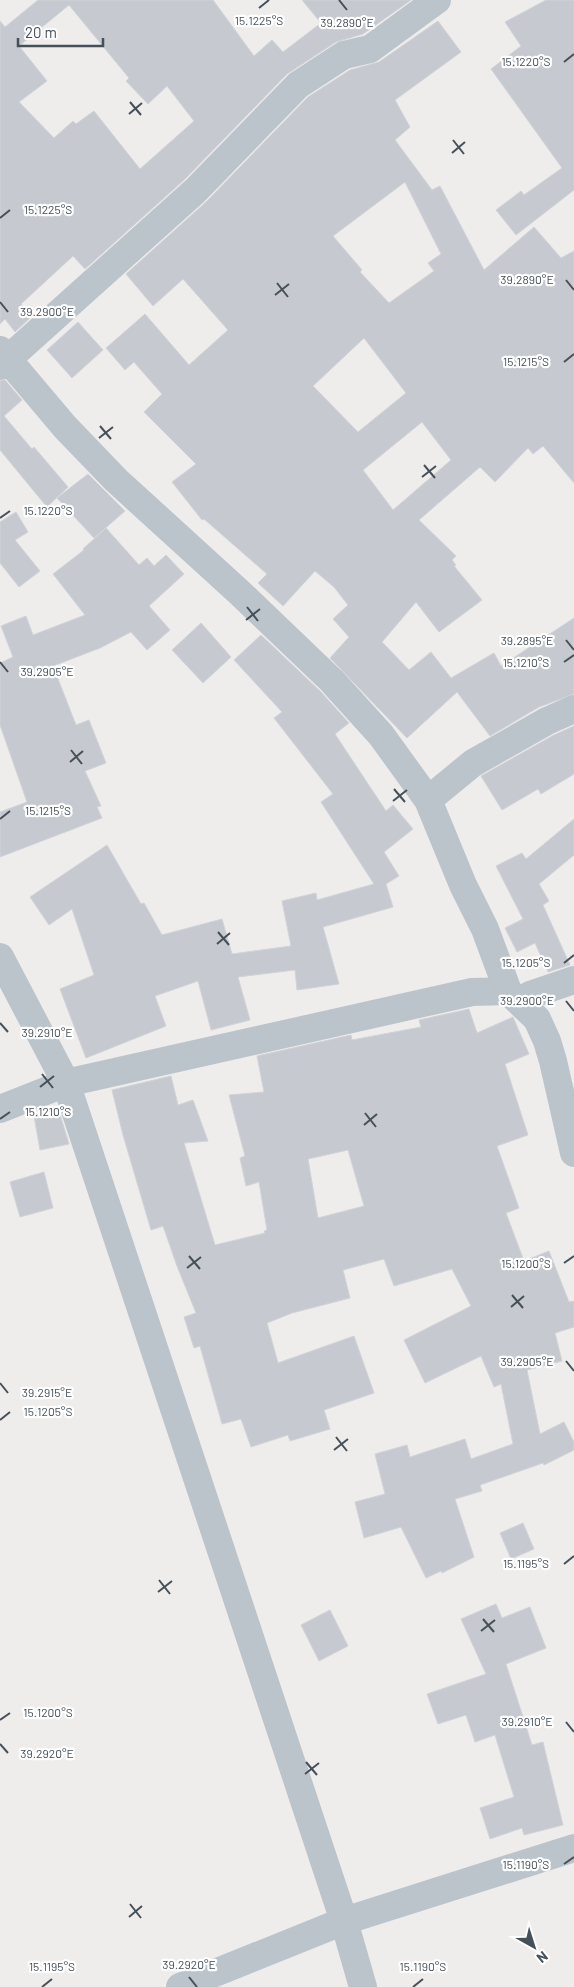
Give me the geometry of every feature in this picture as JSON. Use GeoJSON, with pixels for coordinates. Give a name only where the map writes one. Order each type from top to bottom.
{"type":"FeatureCollection","features":[{"type":"Feature","properties":{"kind":"street"},"geometry":{"type":"LineString","coordinates":[[437,0],[370,49],[344,55],[298,85],[194,191],[2,358],[116,480],[240,593],[332,681],[381,735],[428,800],[463,885],[514,997],[536,1019],[547,1041],[574,1153]]}},
{"type":"Feature","properties":{"kind":"street"},"geometry":{"type":"LineString","coordinates":[[428,800],[473,763],[548,721],[574,709]]}},
{"type":"Feature","properties":{"kind":"street"},"geometry":{"type":"LineString","coordinates":[[0,957],[66,1083],[344,1921],[363,1987]]}},
{"type":"Feature","properties":{"kind":"street"},"geometry":{"type":"LineString","coordinates":[[0,1109],[66,1083],[472,992],[514,997],[530,995],[574,980]]}},
{"type":"Feature","properties":{"kind":"street"},"geometry":{"type":"LineString","coordinates":[[180,1987],[344,1921],[574,1848]]}},
{"type":"Feature","properties":{"kind":"building"},"geometry":{"type":"Polygon","coordinates":[[[38,0],[213,0],[254,56],[272,40],[283,52],[321,23],[302,0],[411,0],[363,34],[336,42],[287,74],[184,180],[85,269],[73,256],[21,304],[31,317],[15,332],[5,319],[0,324],[0,21],[5,27],[38,0]],[[69,5],[19,46],[47,81],[19,102],[54,138],[73,121],[76,124],[94,111],[140,169],[194,121],[167,86],[148,104],[126,81],[129,78],[69,5]]]}},
{"type":"Feature","properties":{"kind":"building"},"geometry":{"type":"Polygon","coordinates":[[[546,0],[574,0],[574,190],[516,235],[496,210],[521,191],[524,195],[562,168],[491,69],[521,46],[505,22],[546,0]]]}},
{"type":"Feature","properties":{"kind":"building"},"geometry":{"type":"Polygon","coordinates":[[[438,21],[461,52],[395,100],[410,127],[395,140],[432,190],[440,186],[484,270],[534,227],[561,258],[574,251],[574,483],[543,446],[533,454],[528,448],[495,482],[480,467],[419,520],[456,556],[452,560],[456,565],[454,566],[482,600],[439,632],[416,602],[382,642],[409,670],[431,652],[451,678],[494,653],[501,666],[574,618],[574,694],[539,707],[490,736],[457,692],[407,738],[330,658],[349,637],[333,619],[348,605],[334,587],[315,571],[283,606],[258,583],[267,574],[204,519],[202,520],[172,482],[196,464],[144,412],[162,394],[134,362],[125,370],[106,348],[145,314],[189,365],[228,330],[183,279],[153,306],[126,274],[206,202],[308,97],[350,70],[379,62],[438,21]],[[405,182],[333,236],[362,270],[360,272],[389,303],[434,271],[428,263],[441,254],[405,182]],[[364,338],[313,386],[358,432],[406,393],[364,338]],[[422,422],[363,470],[393,510],[451,460],[422,422]]]}},
{"type":"Feature","properties":{"kind":"building"},"geometry":{"type":"Polygon","coordinates":[[[78,322],[103,350],[72,378],[47,350],[78,322]]]}},
{"type":"Feature","properties":{"kind":"building"},"geometry":{"type":"Polygon","coordinates":[[[5,380],[22,400],[4,416],[32,449],[34,447],[68,487],[47,507],[0,450],[0,381],[5,380]]]}},
{"type":"Feature","properties":{"kind":"building"},"geometry":{"type":"Polygon","coordinates":[[[88,474],[125,511],[94,538],[57,498],[88,474]]]}},
{"type":"Feature","properties":{"kind":"building"},"geometry":{"type":"Polygon","coordinates":[[[16,512],[28,532],[15,540],[40,571],[19,587],[0,563],[0,522],[16,512]]]}},
{"type":"Feature","properties":{"kind":"building"},"geometry":{"type":"Polygon","coordinates":[[[106,528],[139,565],[147,558],[154,566],[166,555],[184,574],[149,606],[170,630],[147,650],[131,632],[100,648],[53,666],[76,725],[89,720],[106,763],[85,771],[101,806],[97,807],[102,818],[0,857],[0,812],[27,802],[0,725],[0,663],[13,657],[1,626],[26,616],[33,635],[85,615],[53,574],[84,550],[106,528]]]}},
{"type":"Feature","properties":{"kind":"building"},"geometry":{"type":"Polygon","coordinates":[[[201,623],[231,657],[203,683],[172,650],[201,623]]]}},
{"type":"Feature","properties":{"kind":"building"},"geometry":{"type":"Polygon","coordinates":[[[261,635],[321,692],[349,723],[335,734],[386,811],[393,805],[413,829],[384,852],[399,876],[386,884],[393,907],[323,927],[339,984],[297,990],[295,970],[238,977],[250,1020],[211,1030],[198,981],[155,996],[166,1026],[86,1058],[60,989],[94,975],[72,909],[49,925],[30,897],[107,845],[141,904],[144,903],[162,935],[222,919],[232,954],[291,946],[282,901],[316,893],[317,900],[374,884],[321,802],[333,794],[274,718],[282,712],[234,660],[261,635]]]}},
{"type":"Feature","properties":{"kind":"building"},"geometry":{"type":"Polygon","coordinates":[[[574,726],[574,774],[541,794],[538,789],[502,810],[481,776],[554,735],[574,726]]]}},
{"type":"Feature","properties":{"kind":"building"},"geometry":{"type":"Polygon","coordinates":[[[574,819],[574,855],[539,884],[549,901],[543,905],[570,965],[548,972],[535,943],[517,952],[505,928],[523,919],[496,866],[522,853],[526,859],[574,819]]]}},
{"type":"Feature","properties":{"kind":"building"},"geometry":{"type":"Polygon","coordinates":[[[469,1009],[477,1033],[513,1017],[529,1054],[505,1064],[528,1135],[497,1146],[519,1208],[506,1213],[524,1261],[549,1251],[569,1302],[574,1301],[574,1327],[555,1333],[562,1361],[527,1370],[540,1434],[564,1422],[574,1442],[574,1450],[544,1465],[543,1463],[480,1485],[482,1491],[455,1499],[474,1557],[442,1573],[441,1571],[426,1578],[401,1527],[364,1538],[355,1502],[385,1494],[375,1454],[407,1445],[410,1457],[465,1439],[471,1459],[513,1444],[501,1384],[494,1387],[481,1356],[425,1383],[404,1340],[471,1306],[452,1269],[394,1286],[384,1259],[343,1270],[350,1298],[292,1313],[267,1323],[278,1363],[354,1336],[374,1393],[324,1410],[330,1429],[290,1441],[288,1435],[251,1447],[241,1419],[222,1424],[200,1346],[194,1348],[184,1317],[196,1313],[163,1226],[151,1230],[112,1090],[171,1076],[178,1105],[193,1100],[208,1141],[184,1143],[215,1245],[265,1233],[264,1231],[267,1230],[259,1182],[246,1186],[240,1158],[245,1156],[229,1095],[264,1092],[257,1056],[351,1035],[352,1040],[421,1027],[419,1020],[469,1009]],[[348,1150],[308,1159],[318,1218],[364,1206],[348,1150]]]}},
{"type":"Feature","properties":{"kind":"building"},"geometry":{"type":"Polygon","coordinates":[[[59,1111],[69,1144],[40,1150],[34,1116],[59,1111]]]}},
{"type":"Feature","properties":{"kind":"building"},"geometry":{"type":"Polygon","coordinates":[[[44,1172],[53,1208],[20,1217],[10,1182],[44,1172]]]}},
{"type":"Feature","properties":{"kind":"building"},"geometry":{"type":"Polygon","coordinates":[[[523,1523],[534,1549],[511,1559],[500,1533],[523,1523]]]}},
{"type":"Feature","properties":{"kind":"building"},"geometry":{"type":"Polygon","coordinates":[[[496,1604],[502,1618],[530,1607],[546,1648],[506,1664],[532,1745],[543,1742],[563,1825],[524,1835],[522,1828],[490,1839],[480,1808],[514,1797],[495,1735],[475,1742],[466,1715],[438,1724],[427,1694],[486,1674],[461,1619],[496,1604]]]}},
{"type":"Feature","properties":{"kind":"building"},"geometry":{"type":"Polygon","coordinates":[[[330,1610],[348,1646],[319,1661],[301,1625],[330,1610]]]}}]}
